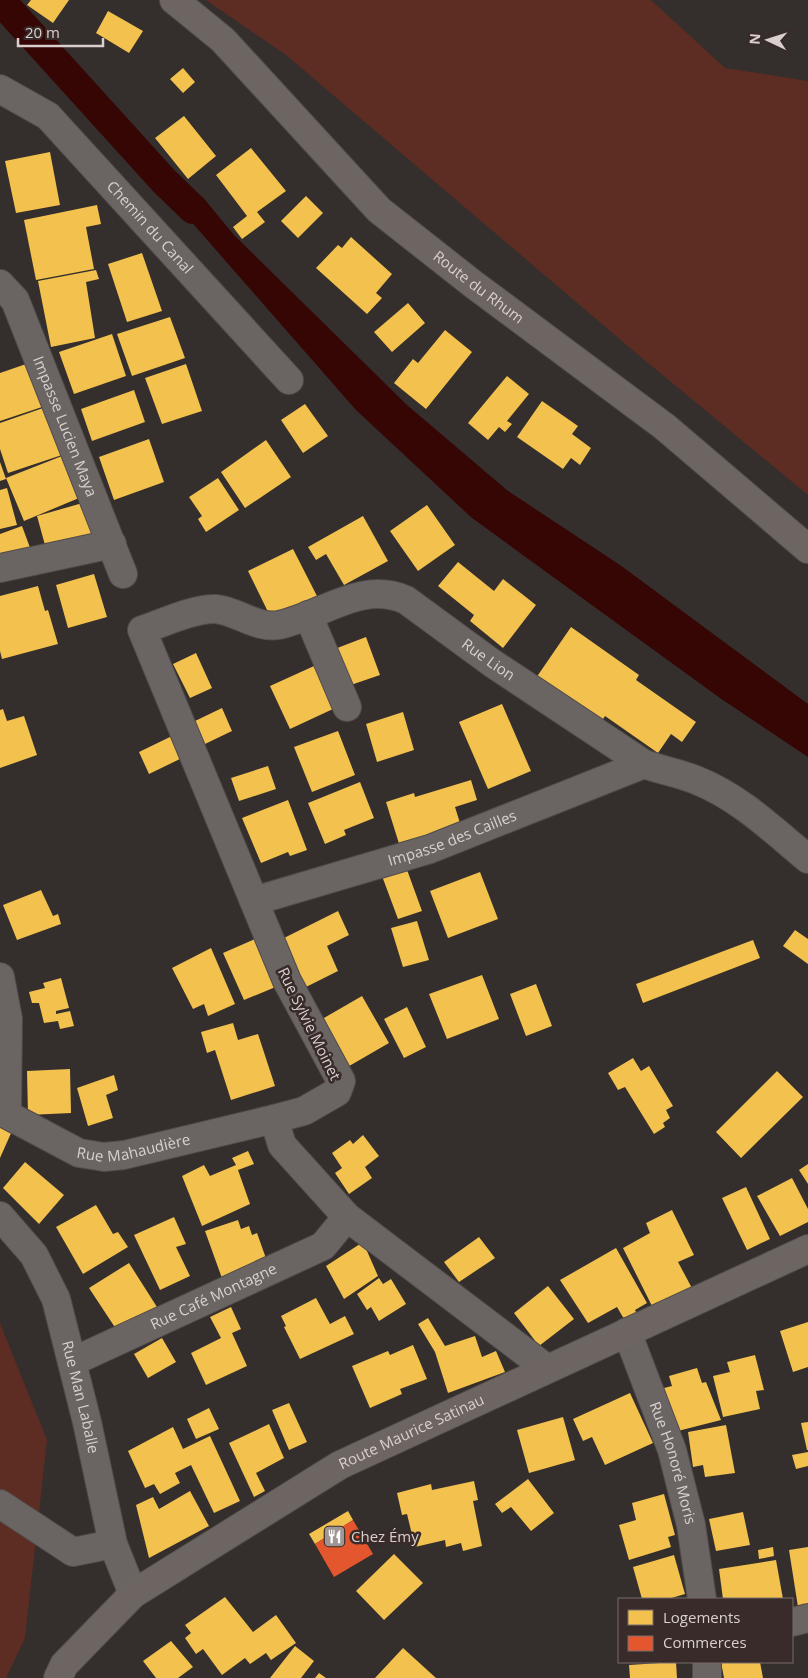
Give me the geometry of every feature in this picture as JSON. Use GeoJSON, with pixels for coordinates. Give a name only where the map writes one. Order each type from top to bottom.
{"type":"FeatureCollection","features":[{"type":"Feature","properties":{"kind":"main road","name":"Route du Rhum"},"geometry":{"type":"LineString","coordinates":[[174,0],[223,40],[379,210],[473,284],[665,427],[808,549]]}},
{"type":"Feature","properties":{"kind":"main road","name":"Route Maurice Satinau"},"geometry":{"type":"LineString","coordinates":[[58,1678],[64,1665],[133,1594],[340,1465],[546,1368],[808,1249]]}},
{"type":"Feature","properties":{"kind":"street","name":"Chemin du Canal"},"geometry":{"type":"LineString","coordinates":[[0,88],[48,116],[289,380]]}},
{"type":"Feature","properties":{"kind":"street","name":"Impasse Lucien Maya"},"geometry":{"type":"LineString","coordinates":[[0,284],[15,300],[123,574]]}},
{"type":"Feature","properties":{"kind":"street"},"geometry":{"type":"LineString","coordinates":[[0,568],[112,544]]}},
{"type":"Feature","properties":{"kind":"street","name":"Rue Lion"},"geometry":{"type":"LineString","coordinates":[[142,630],[197,612],[215,609],[231,612],[253,622],[276,625],[365,594],[394,594],[406,600],[492,663],[644,764],[664,772],[694,779],[726,794],[808,859]]}},
{"type":"Feature","properties":{"kind":"street"},"geometry":{"type":"LineString","coordinates":[[308,615],[347,707]]}},
{"type":"Feature","properties":{"kind":"street","name":"Rue Sylvie Moinet"},"geometry":{"type":"LineString","coordinates":[[142,630],[287,981],[341,1081],[338,1092],[304,1111],[274,1119]]}},
{"type":"Feature","properties":{"kind":"street","name":"Impasse des Cailles"},"geometry":{"type":"LineString","coordinates":[[254,901],[430,849],[644,764]]}},
{"type":"Feature","properties":{"kind":"street"},"geometry":{"type":"LineString","coordinates":[[0,977],[8,1019],[4,1113]]}},
{"type":"Feature","properties":{"kind":"street","name":"Rue Mahaudière"},"geometry":{"type":"LineString","coordinates":[[4,1113],[79,1153],[104,1157],[124,1155],[274,1119]]}},
{"type":"Feature","properties":{"kind":"street"},"geometry":{"type":"LineString","coordinates":[[274,1119],[282,1145],[346,1217],[546,1368]]}},
{"type":"Feature","properties":{"kind":"street","name":"Rue Man Laballe"},"geometry":{"type":"LineString","coordinates":[[0,1216],[34,1255],[56,1299],[113,1544],[133,1594]]}},
{"type":"Feature","properties":{"kind":"street","name":"Rue Café Montagne"},"geometry":{"type":"LineString","coordinates":[[72,1362],[323,1246],[346,1217]]}},
{"type":"Feature","properties":{"kind":"street","name":"Rue Honoré Moris"},"geometry":{"type":"LineString","coordinates":[[627,1332],[672,1450],[691,1525],[702,1598]]}},
{"type":"Feature","properties":{"kind":"street"},"geometry":{"type":"LineString","coordinates":[[0,1504],[73,1552],[113,1544]]}},
{"type":"Feature","properties":{"kind":"street"},"geometry":{"type":"LineString","coordinates":[[793,1622],[808,1618]]}},
{"type":"Feature","properties":{"kind":"street"},"geometry":{"type":"LineString","coordinates":[[706,1678],[707,1663]]}},
{"type":"Feature","properties":{"kind":"shaded area"},"geometry":{"type":"Polygon","coordinates":[[[206,0],[651,0],[725,68],[808,81],[808,495],[636,353],[286,55],[206,0]]]}},
{"type":"Feature","properties":{"kind":"shaded area"},"geometry":{"type":"Polygon","coordinates":[[[164,181],[188,188],[205,200],[234,235],[407,405],[508,491],[620,565],[808,704],[808,757],[720,698],[472,518],[356,410],[181,210],[164,181]]]}},
{"type":"Feature","properties":{"kind":"shaded area"},"geometry":{"type":"Polygon","coordinates":[[[0,1323],[47,1440],[25,1638],[6,1678],[0,1678],[0,1323]]]}},
{"type":"Feature","properties":{"kind":"building: Logements"},"geometry":{"type":"Polygon","coordinates":[[[31,0],[69,0],[53,23],[27,5],[31,0]]]}},
{"type":"Feature","properties":{"kind":"building: Logements"},"geometry":{"type":"Polygon","coordinates":[[[108,11],[143,31],[129,53],[96,33],[108,11]]]}},
{"type":"Feature","properties":{"kind":"building: Logements"},"geometry":{"type":"Polygon","coordinates":[[[183,68],[195,82],[183,93],[170,79],[183,68]]]}},
{"type":"Feature","properties":{"kind":"building: Logements"},"geometry":{"type":"Polygon","coordinates":[[[184,116],[216,156],[188,179],[155,138],[184,116]]]}},
{"type":"Feature","properties":{"kind":"building: Logements"},"geometry":{"type":"Polygon","coordinates":[[[251,148],[286,191],[257,212],[265,222],[242,239],[233,227],[247,216],[216,175],[251,148]]]}},
{"type":"Feature","properties":{"kind":"building: Logements"},"geometry":{"type":"Polygon","coordinates":[[[50,152],[60,205],[16,213],[5,161],[50,152]]]}},
{"type":"Feature","properties":{"kind":"building: Logements"},"geometry":{"type":"Polygon","coordinates":[[[306,196],[323,213],[298,238],[281,221],[306,196]]]}},
{"type":"Feature","properties":{"kind":"building: Logements"},"geometry":{"type":"Polygon","coordinates":[[[97,205],[101,224],[86,227],[94,269],[36,280],[24,220],[97,205]]]}},
{"type":"Feature","properties":{"kind":"building: Logements"},"geometry":{"type":"Polygon","coordinates":[[[351,237],[392,274],[376,293],[382,298],[367,314],[316,268],[338,245],[342,248],[351,237]]]}},
{"type":"Feature","properties":{"kind":"building: Logements"},"geometry":{"type":"Polygon","coordinates":[[[142,253],[162,311],[127,322],[108,264],[142,253]]]}},
{"type":"Feature","properties":{"kind":"building: Logements"},"geometry":{"type":"Polygon","coordinates":[[[96,270],[99,279],[86,282],[95,338],[51,347],[38,281],[96,270]]]}},
{"type":"Feature","properties":{"kind":"building: Logements"},"geometry":{"type":"Polygon","coordinates":[[[408,303],[425,323],[392,352],[374,332],[408,303]]]}},
{"type":"Feature","properties":{"kind":"building: Logements"},"geometry":{"type":"Polygon","coordinates":[[[170,317],[185,358],[132,376],[117,334],[170,317]]]}},
{"type":"Feature","properties":{"kind":"building: Logements"},"geometry":{"type":"Polygon","coordinates":[[[445,330],[472,352],[426,409],[394,383],[413,359],[418,363],[445,330]]]}},
{"type":"Feature","properties":{"kind":"building: Logements"},"geometry":{"type":"Polygon","coordinates":[[[112,334],[126,376],[74,394],[59,352],[112,334]]]}},
{"type":"Feature","properties":{"kind":"building: Logements"},"geometry":{"type":"Polygon","coordinates":[[[29,363],[45,406],[0,421],[0,373],[29,363]]]}},
{"type":"Feature","properties":{"kind":"building: Logements"},"geometry":{"type":"Polygon","coordinates":[[[186,364],[202,411],[162,424],[145,378],[186,364]]]}},
{"type":"Feature","properties":{"kind":"building: Logements"},"geometry":{"type":"Polygon","coordinates":[[[507,376],[529,394],[507,421],[512,424],[505,432],[499,427],[488,440],[468,423],[507,376]]]}},
{"type":"Feature","properties":{"kind":"building: Logements"},"geometry":{"type":"Polygon","coordinates":[[[134,390],[145,422],[92,441],[81,409],[134,390]]]}},
{"type":"Feature","properties":{"kind":"building: Logements"},"geometry":{"type":"Polygon","coordinates":[[[542,401],[578,426],[572,434],[591,448],[580,465],[571,458],[563,469],[517,437],[542,401]]]}},
{"type":"Feature","properties":{"kind":"building: Logements"},"geometry":{"type":"Polygon","coordinates":[[[305,404],[328,436],[303,453],[281,420],[305,404]]]}},
{"type":"Feature","properties":{"kind":"building: Logements"},"geometry":{"type":"Polygon","coordinates":[[[46,407],[62,455],[8,473],[0,449],[0,423],[46,407]]]}},
{"type":"Feature","properties":{"kind":"building: Logements"},"geometry":{"type":"Polygon","coordinates":[[[149,439],[164,482],[114,500],[99,457],[149,439]]]}},
{"type":"Feature","properties":{"kind":"building: Logements"},"geometry":{"type":"Polygon","coordinates":[[[266,440],[291,477],[245,508],[221,472],[266,440]]]}},
{"type":"Feature","properties":{"kind":"building: Logements"},"geometry":{"type":"Polygon","coordinates":[[[62,456],[79,498],[24,521],[6,478],[62,456]]]}},
{"type":"Feature","properties":{"kind":"building: Logements"},"geometry":{"type":"Polygon","coordinates":[[[0,462],[6,479],[0,481],[0,462]]]}},
{"type":"Feature","properties":{"kind":"building: Logements"},"geometry":{"type":"Polygon","coordinates":[[[218,478],[239,510],[206,532],[198,519],[202,516],[189,497],[218,478]]]}},
{"type":"Feature","properties":{"kind":"building: Logements"},"geometry":{"type":"Polygon","coordinates":[[[7,488],[17,525],[0,529],[0,490],[7,488]]]}},
{"type":"Feature","properties":{"kind":"building: Logements"},"geometry":{"type":"Polygon","coordinates":[[[93,500],[96,535],[48,556],[37,516],[93,500]]]}},
{"type":"Feature","properties":{"kind":"building: Logements"},"geometry":{"type":"Polygon","coordinates":[[[427,505],[455,545],[418,571],[390,531],[427,505]]]}},
{"type":"Feature","properties":{"kind":"building: Logements"},"geometry":{"type":"Polygon","coordinates":[[[363,516],[388,561],[344,585],[326,554],[316,560],[308,547],[363,516]]]}},
{"type":"Feature","properties":{"kind":"building: Logements"},"geometry":{"type":"Polygon","coordinates":[[[22,526],[32,553],[0,565],[0,534],[22,526]]]}},
{"type":"Feature","properties":{"kind":"building: Logements"},"geometry":{"type":"Polygon","coordinates":[[[293,549],[317,596],[271,618],[248,571],[293,549]]]}},
{"type":"Feature","properties":{"kind":"building: Logements"},"geometry":{"type":"Polygon","coordinates":[[[458,562],[494,591],[503,579],[536,605],[503,648],[470,621],[474,615],[438,586],[458,562]]]}},
{"type":"Feature","properties":{"kind":"building: Logements"},"geometry":{"type":"Polygon","coordinates":[[[94,574],[107,617],[68,628],[56,585],[94,574]]]}},
{"type":"Feature","properties":{"kind":"building: Logements"},"geometry":{"type":"Polygon","coordinates":[[[38,586],[45,611],[48,610],[58,644],[2,659],[0,651],[0,596],[38,586]]]}},
{"type":"Feature","properties":{"kind":"building: Logements"},"geometry":{"type":"Polygon","coordinates":[[[571,627],[639,675],[636,680],[696,722],[682,742],[671,734],[658,753],[605,716],[600,724],[536,678],[571,627]]]}},
{"type":"Feature","properties":{"kind":"building: Logements"},"geometry":{"type":"Polygon","coordinates":[[[366,637],[380,675],[345,687],[332,650],[366,637]]]}},
{"type":"Feature","properties":{"kind":"building: Logements"},"geometry":{"type":"Polygon","coordinates":[[[196,653],[212,688],[190,698],[173,664],[196,653]]]}},
{"type":"Feature","properties":{"kind":"building: Logements"},"geometry":{"type":"Polygon","coordinates":[[[314,666],[333,709],[290,729],[270,686],[314,666]]]}},
{"type":"Feature","properties":{"kind":"building: Logements"},"geometry":{"type":"Polygon","coordinates":[[[502,704],[531,771],[488,789],[459,722],[502,704]]]}},
{"type":"Feature","properties":{"kind":"building: Logements"},"geometry":{"type":"Polygon","coordinates":[[[222,708],[232,731],[205,744],[195,721],[222,708]]]}},
{"type":"Feature","properties":{"kind":"building: Logements"},"geometry":{"type":"Polygon","coordinates":[[[3,709],[7,721],[24,716],[37,755],[0,768],[0,710],[3,709]]]}},
{"type":"Feature","properties":{"kind":"building: Logements"},"geometry":{"type":"Polygon","coordinates":[[[403,712],[414,750],[377,762],[366,724],[403,712]]]}},
{"type":"Feature","properties":{"kind":"building: Logements"},"geometry":{"type":"Polygon","coordinates":[[[338,731],[355,775],[312,792],[294,747],[338,731]]]}},
{"type":"Feature","properties":{"kind":"building: Logements"},"geometry":{"type":"Polygon","coordinates":[[[172,736],[182,758],[149,774],[139,752],[172,736]]]}},
{"type":"Feature","properties":{"kind":"building: Logements"},"geometry":{"type":"Polygon","coordinates":[[[268,766],[276,789],[239,801],[231,778],[268,766]]]}},
{"type":"Feature","properties":{"kind":"building: Logements"},"geometry":{"type":"Polygon","coordinates":[[[471,780],[477,800],[455,807],[460,823],[444,828],[447,836],[401,850],[386,802],[414,793],[415,797],[471,780]]]}},
{"type":"Feature","properties":{"kind":"building: Logements"},"geometry":{"type":"Polygon","coordinates":[[[360,782],[374,818],[344,830],[346,835],[325,844],[308,803],[360,782]]]}},
{"type":"Feature","properties":{"kind":"building: Logements"},"geometry":{"type":"Polygon","coordinates":[[[288,800],[307,850],[290,856],[288,852],[261,863],[242,818],[288,800]]]}},
{"type":"Feature","properties":{"kind":"building: Logements"},"geometry":{"type":"Polygon","coordinates":[[[406,867],[422,911],[398,919],[382,876],[406,867]]]}},
{"type":"Feature","properties":{"kind":"building: Logements"},"geometry":{"type":"Polygon","coordinates":[[[480,872],[498,919],[448,938],[430,891],[480,872]]]}},
{"type":"Feature","properties":{"kind":"building: Logements"},"geometry":{"type":"Polygon","coordinates":[[[41,890],[53,916],[58,914],[61,924],[17,940],[3,905],[41,890]]]}},
{"type":"Feature","properties":{"kind":"building: Logements"},"geometry":{"type":"Polygon","coordinates":[[[338,911],[349,935],[327,946],[338,971],[300,990],[276,942],[338,911]]]}},
{"type":"Feature","properties":{"kind":"building: Logements"},"geometry":{"type":"Polygon","coordinates":[[[417,921],[429,960],[403,967],[391,928],[417,921]]]}},
{"type":"Feature","properties":{"kind":"building: Logements"},"geometry":{"type":"Polygon","coordinates":[[[795,930],[808,939],[808,964],[783,946],[795,930]]]}},
{"type":"Feature","properties":{"kind":"building: Logements"},"geometry":{"type":"Polygon","coordinates":[[[255,939],[278,986],[244,1000],[223,953],[255,939]]]}},
{"type":"Feature","properties":{"kind":"building: Logements"},"geometry":{"type":"Polygon","coordinates":[[[753,940],[760,958],[643,1003],[636,984],[753,940]]]}},
{"type":"Feature","properties":{"kind":"building: Logements"},"geometry":{"type":"Polygon","coordinates":[[[211,948],[235,1004],[208,1016],[204,1004],[193,1009],[172,968],[211,948]]]}},
{"type":"Feature","properties":{"kind":"building: Logements"},"geometry":{"type":"Polygon","coordinates":[[[482,975],[499,1019],[447,1039],[429,994],[482,975]]]}},
{"type":"Feature","properties":{"kind":"building: Logements"},"geometry":{"type":"Polygon","coordinates":[[[61,978],[69,1008],[56,1011],[56,1014],[70,1011],[74,1026],[60,1029],[58,1021],[44,1023],[39,1003],[32,1003],[29,992],[45,988],[43,983],[61,978]]]}},
{"type":"Feature","properties":{"kind":"building: Logements"},"geometry":{"type":"Polygon","coordinates":[[[536,984],[552,1026],[526,1036],[510,994],[536,984]]]}},
{"type":"Feature","properties":{"kind":"building: Logements"},"geometry":{"type":"Polygon","coordinates":[[[362,996],[389,1043],[344,1069],[317,1022],[362,996]]]}},
{"type":"Feature","properties":{"kind":"building: Logements"},"geometry":{"type":"Polygon","coordinates":[[[407,1007],[426,1047],[404,1058],[384,1019],[407,1007]]]}},
{"type":"Feature","properties":{"kind":"building: Logements"},"geometry":{"type":"Polygon","coordinates":[[[233,1023],[238,1040],[258,1034],[275,1086],[231,1100],[215,1050],[207,1053],[201,1032],[233,1023]]]}},
{"type":"Feature","properties":{"kind":"building: Logements"},"geometry":{"type":"Polygon","coordinates":[[[633,1058],[641,1071],[649,1066],[673,1106],[666,1110],[670,1118],[663,1123],[665,1127],[654,1134],[625,1087],[618,1090],[608,1073],[633,1058]]]}},
{"type":"Feature","properties":{"kind":"building: Logements"},"geometry":{"type":"Polygon","coordinates":[[[70,1069],[71,1113],[28,1115],[27,1071],[70,1069]]]}},
{"type":"Feature","properties":{"kind":"building: Logements"},"geometry":{"type":"Polygon","coordinates":[[[777,1071],[803,1097],[741,1158],[716,1132],[777,1071]]]}},
{"type":"Feature","properties":{"kind":"building: Logements"},"geometry":{"type":"Polygon","coordinates":[[[114,1075],[118,1090],[106,1095],[113,1118],[88,1126],[77,1088],[114,1075]]]}},
{"type":"Feature","properties":{"kind":"building: Logements"},"geometry":{"type":"Polygon","coordinates":[[[0,1125],[12,1131],[0,1158],[0,1125]]]}},
{"type":"Feature","properties":{"kind":"building: Logements"},"geometry":{"type":"Polygon","coordinates":[[[363,1135],[379,1156],[365,1167],[372,1178],[349,1194],[335,1173],[342,1168],[332,1153],[350,1140],[353,1144],[363,1135]]]}},
{"type":"Feature","properties":{"kind":"building: Logements"},"geometry":{"type":"Polygon","coordinates":[[[248,1151],[254,1164],[238,1170],[250,1204],[202,1226],[182,1176],[204,1165],[210,1176],[236,1165],[232,1158],[248,1151]]]}},
{"type":"Feature","properties":{"kind":"building: Logements"},"geometry":{"type":"Polygon","coordinates":[[[25,1162],[64,1195],[39,1224],[3,1188],[25,1162]]]}},
{"type":"Feature","properties":{"kind":"building: Logements"},"geometry":{"type":"Polygon","coordinates":[[[808,1164],[808,1184],[799,1170],[808,1164]]]}},
{"type":"Feature","properties":{"kind":"building: Logements"},"geometry":{"type":"Polygon","coordinates":[[[792,1178],[808,1209],[808,1222],[780,1236],[757,1196],[792,1178]]]}},
{"type":"Feature","properties":{"kind":"building: Logements"},"geometry":{"type":"Polygon","coordinates":[[[746,1187],[770,1239],[747,1250],[722,1198],[746,1187]]]}},
{"type":"Feature","properties":{"kind":"building: Logements"},"geometry":{"type":"Polygon","coordinates":[[[96,1205],[113,1234],[118,1232],[128,1247],[83,1274],[56,1227],[96,1205]]]}},
{"type":"Feature","properties":{"kind":"building: Logements"},"geometry":{"type":"Polygon","coordinates":[[[672,1210],[694,1255],[678,1262],[693,1290],[654,1310],[623,1248],[650,1233],[646,1223],[672,1210]]]}},
{"type":"Feature","properties":{"kind":"building: Logements"},"geometry":{"type":"Polygon","coordinates":[[[174,1217],[186,1244],[176,1247],[190,1276],[160,1290],[134,1235],[174,1217]]]}},
{"type":"Feature","properties":{"kind":"building: Logements"},"geometry":{"type":"Polygon","coordinates":[[[238,1220],[241,1229],[249,1226],[252,1235],[257,1233],[268,1264],[223,1281],[205,1231],[238,1220]]]}},
{"type":"Feature","properties":{"kind":"building: Logements"},"geometry":{"type":"Polygon","coordinates":[[[479,1237],[495,1258],[459,1282],[444,1262],[479,1237]]]}},
{"type":"Feature","properties":{"kind":"building: Logements"},"geometry":{"type":"Polygon","coordinates":[[[363,1242],[378,1276],[344,1299],[326,1266],[363,1242]]]}},
{"type":"Feature","properties":{"kind":"building: Logements"},"geometry":{"type":"Polygon","coordinates":[[[616,1248],[647,1303],[635,1310],[637,1314],[624,1319],[617,1307],[588,1323],[560,1280],[616,1248]]]}},
{"type":"Feature","properties":{"kind":"building: Logements"},"geometry":{"type":"Polygon","coordinates":[[[129,1263],[157,1307],[118,1332],[89,1288],[129,1263]]]}},
{"type":"Feature","properties":{"kind":"building: Logements"},"geometry":{"type":"Polygon","coordinates":[[[379,1278],[383,1284],[391,1279],[406,1304],[379,1321],[371,1307],[367,1310],[357,1294],[379,1278]]]}},
{"type":"Feature","properties":{"kind":"building: Logements"},"geometry":{"type":"Polygon","coordinates":[[[548,1286],[574,1319],[539,1346],[514,1313],[548,1286]]]}},
{"type":"Feature","properties":{"kind":"building: Logements"},"geometry":{"type":"Polygon","coordinates":[[[316,1298],[330,1324],[345,1316],[354,1334],[300,1359],[284,1327],[286,1326],[281,1316],[316,1298]]]}},
{"type":"Feature","properties":{"kind":"building: Logements"},"geometry":{"type":"Polygon","coordinates":[[[231,1307],[241,1329],[232,1333],[247,1366],[206,1385],[191,1353],[221,1338],[210,1317],[231,1307]]]}},
{"type":"Feature","properties":{"kind":"building: Logements"},"geometry":{"type":"Polygon","coordinates":[[[428,1318],[445,1346],[475,1336],[482,1357],[496,1351],[505,1372],[448,1393],[435,1352],[418,1324],[428,1318]]]}},
{"type":"Feature","properties":{"kind":"building: Logements"},"geometry":{"type":"Polygon","coordinates":[[[808,1322],[808,1367],[793,1372],[780,1331],[808,1322]]]}},
{"type":"Feature","properties":{"kind":"building: Logements"},"geometry":{"type":"Polygon","coordinates":[[[162,1338],[176,1362],[148,1378],[134,1354],[162,1338]]]}},
{"type":"Feature","properties":{"kind":"building: Logements"},"geometry":{"type":"Polygon","coordinates":[[[413,1345],[427,1379],[400,1389],[402,1394],[370,1408],[352,1366],[388,1351],[390,1355],[413,1345]]]}},
{"type":"Feature","properties":{"kind":"building: Logements"},"geometry":{"type":"Polygon","coordinates":[[[755,1355],[764,1390],[756,1391],[760,1409],[723,1417],[713,1376],[730,1372],[727,1362],[755,1355]]]}},
{"type":"Feature","properties":{"kind":"building: Logements"},"geometry":{"type":"Polygon","coordinates":[[[697,1368],[702,1383],[706,1382],[721,1420],[674,1432],[664,1388],[672,1386],[669,1376],[697,1368]]]}},
{"type":"Feature","properties":{"kind":"building: Logements"},"geometry":{"type":"Polygon","coordinates":[[[630,1393],[653,1443],[605,1465],[592,1437],[583,1441],[573,1419],[630,1393]]]}},
{"type":"Feature","properties":{"kind":"building: Logements"},"geometry":{"type":"Polygon","coordinates":[[[289,1403],[307,1442],[289,1450],[272,1410],[289,1403]]]}},
{"type":"Feature","properties":{"kind":"building: Logements"},"geometry":{"type":"Polygon","coordinates":[[[209,1408],[219,1429],[196,1439],[187,1419],[209,1408]]]}},
{"type":"Feature","properties":{"kind":"building: Logements"},"geometry":{"type":"Polygon","coordinates":[[[563,1417],[575,1460],[529,1473],[517,1430],[563,1417]]]}},
{"type":"Feature","properties":{"kind":"building: Logements"},"geometry":{"type":"Polygon","coordinates":[[[808,1422],[808,1450],[807,1450],[801,1423],[808,1422]]]}},
{"type":"Feature","properties":{"kind":"building: Logements"},"geometry":{"type":"Polygon","coordinates":[[[269,1424],[284,1458],[256,1473],[265,1491],[254,1497],[229,1443],[269,1424]]]}},
{"type":"Feature","properties":{"kind":"building: Logements"},"geometry":{"type":"Polygon","coordinates":[[[726,1425],[735,1473],[705,1477],[703,1465],[693,1467],[688,1432],[726,1425]]]}},
{"type":"Feature","properties":{"kind":"building: Logements"},"geometry":{"type":"Polygon","coordinates":[[[173,1427],[183,1449],[210,1436],[240,1501],[214,1513],[191,1465],[175,1473],[180,1483],[160,1494],[154,1484],[145,1488],[128,1451],[173,1427]]]}},
{"type":"Feature","properties":{"kind":"building: Logements"},"geometry":{"type":"Polygon","coordinates":[[[808,1452],[808,1466],[796,1469],[792,1455],[808,1452]]]}},
{"type":"Feature","properties":{"kind":"building: Logements"},"geometry":{"type":"Polygon","coordinates":[[[528,1479],[554,1513],[531,1531],[511,1507],[502,1513],[495,1504],[528,1479]]]}},
{"type":"Feature","properties":{"kind":"building: Logements"},"geometry":{"type":"Polygon","coordinates":[[[474,1481],[478,1500],[473,1501],[482,1546],[463,1551],[461,1543],[446,1547],[445,1540],[415,1547],[407,1514],[402,1515],[397,1493],[431,1484],[432,1490],[474,1481]]]}},
{"type":"Feature","properties":{"kind":"building: Logements"},"geometry":{"type":"Polygon","coordinates":[[[190,1491],[209,1526],[149,1558],[136,1505],[153,1497],[159,1509],[190,1491]]]}},
{"type":"Feature","properties":{"kind":"building: Logements"},"geometry":{"type":"Polygon","coordinates":[[[664,1494],[675,1535],[668,1537],[671,1547],[629,1560],[619,1525],[636,1520],[632,1503],[664,1494]]]}},
{"type":"Feature","properties":{"kind":"building: Logements"},"geometry":{"type":"Polygon","coordinates":[[[348,1511],[353,1520],[315,1544],[309,1534],[348,1511]]]}},
{"type":"Feature","properties":{"kind":"building: Logements"},"geometry":{"type":"Polygon","coordinates":[[[743,1512],[750,1545],[716,1551],[709,1519],[743,1512]]]}},
{"type":"Feature","properties":{"kind":"building: Logements"},"geometry":{"type":"Polygon","coordinates":[[[773,1547],[774,1556],[759,1559],[758,1550],[773,1547]]]}},
{"type":"Feature","properties":{"kind":"building: Logements"},"geometry":{"type":"Polygon","coordinates":[[[808,1547],[808,1606],[798,1607],[789,1550],[808,1547]]]}},
{"type":"Feature","properties":{"kind":"building: Logements"},"geometry":{"type":"Polygon","coordinates":[[[394,1554],[423,1583],[384,1620],[356,1591],[394,1554]]]}},
{"type":"Feature","properties":{"kind":"building: Logements"},"geometry":{"type":"Polygon","coordinates":[[[674,1555],[685,1594],[671,1598],[642,1598],[633,1567],[674,1555]]]}},
{"type":"Feature","properties":{"kind":"building: Logements"},"geometry":{"type":"Polygon","coordinates":[[[776,1560],[783,1598],[723,1598],[719,1569],[776,1560]]]}},
{"type":"Feature","properties":{"kind":"building: Logements"},"geometry":{"type":"Polygon","coordinates":[[[225,1597],[253,1632],[276,1615],[296,1643],[271,1660],[266,1653],[250,1664],[245,1658],[222,1675],[203,1649],[196,1654],[185,1638],[191,1633],[185,1625],[225,1597]]]}},
{"type":"Feature","properties":{"kind":"building: Logements"},"geometry":{"type":"Polygon","coordinates":[[[171,1641],[193,1667],[178,1678],[156,1678],[143,1661],[171,1641]]]}},
{"type":"Feature","properties":{"kind":"building: Logements"},"geometry":{"type":"Polygon","coordinates":[[[295,1646],[314,1661],[301,1678],[270,1678],[295,1646]]]}},
{"type":"Feature","properties":{"kind":"building: Logements"},"geometry":{"type":"Polygon","coordinates":[[[403,1648],[436,1678],[375,1678],[403,1648]]]}},
{"type":"Feature","properties":{"kind":"building: Logements"},"geometry":{"type":"Polygon","coordinates":[[[676,1663],[677,1678],[630,1678],[629,1665],[676,1663]]]}},
{"type":"Feature","properties":{"kind":"building: Logements"},"geometry":{"type":"Polygon","coordinates":[[[721,1663],[760,1663],[763,1678],[724,1678],[721,1663]]]}},
{"type":"Feature","properties":{"kind":"building: Logements"},"geometry":{"type":"Polygon","coordinates":[[[319,1673],[326,1678],[315,1678],[319,1673]]]}},
{"type":"Feature","properties":{"kind":"building: Commerces"},"geometry":{"type":"Polygon","coordinates":[[[353,1520],[373,1554],[334,1577],[315,1544],[353,1520]]]}},
{"type":"Feature","properties":{"kind":"waterway"},"geometry":{"type":"LineString","coordinates":[[0,0],[164,181],[193,209]]}},
{"type":"Feature","properties":{"kind":"place","name":"Chez Émy"},"geometry":{"type":"Point","coordinates":[335,1537]}}]}
